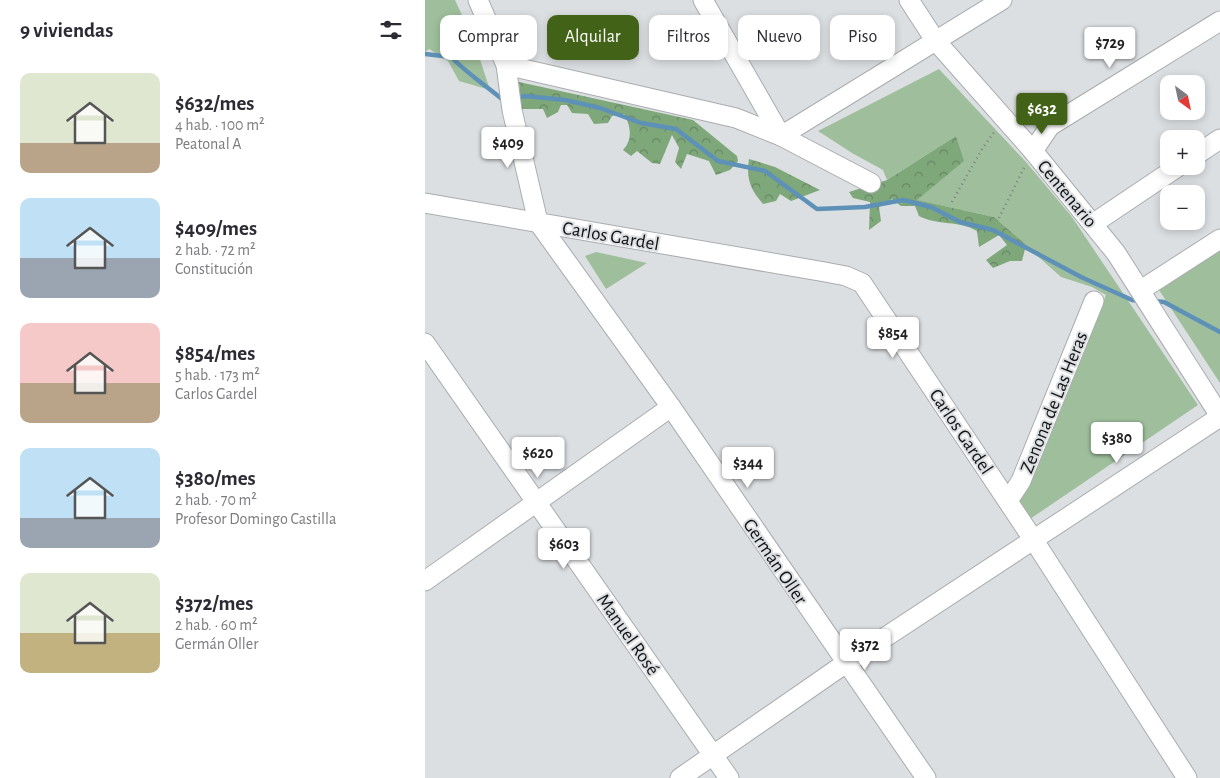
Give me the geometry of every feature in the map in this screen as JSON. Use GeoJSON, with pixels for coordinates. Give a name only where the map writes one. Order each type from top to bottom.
{"type":"FeatureCollection","features":[{"type":"Feature","properties":{"kind":"street"},"geometry":{"type":"LineString","coordinates":[[478,0],[507,73],[512,110],[538,222]]}},
{"type":"Feature","properties":{"kind":"street"},"geometry":{"type":"LineString","coordinates":[[703,0],[781,136]]}},
{"type":"Feature","properties":{"kind":"street","name":"Centenario"},"geometry":{"type":"LineString","coordinates":[[909,0],[935,40],[1005,118],[1094,223],[1142,291],[1220,416]]}},
{"type":"Feature","properties":{"kind":"street"},"geometry":{"type":"LineString","coordinates":[[781,136],[1002,0]]}},
{"type":"Feature","properties":{"kind":"street"},"geometry":{"type":"LineString","coordinates":[[1033,151],[1050,126],[1220,21]]}},
{"type":"Feature","properties":{"kind":"street"},"geometry":{"type":"LineString","coordinates":[[507,73],[736,118],[781,136],[871,183]]}},
{"type":"Feature","properties":{"kind":"street"},"geometry":{"type":"LineString","coordinates":[[1205,149],[1220,139]]}},
{"type":"Feature","properties":{"kind":"street"},"geometry":{"type":"LineString","coordinates":[[1094,223],[1166,175]]}},
{"type":"Feature","properties":{"kind":"street","name":"Carlos Gardel"},"geometry":{"type":"LineString","coordinates":[[425,203],[847,276],[862,283],[1033,539],[1187,778]]}},
{"type":"Feature","properties":{"kind":"street","name":"Germán Oller"},"geometry":{"type":"LineString","coordinates":[[538,222],[671,406],[926,778]]}},
{"type":"Feature","properties":{"kind":"street"},"geometry":{"type":"LineString","coordinates":[[1142,291],[1220,239]]}},
{"type":"Feature","properties":{"kind":"street","name":"Zenona de Las Heras"},"geometry":{"type":"LineString","coordinates":[[1008,501],[1021,480],[1094,301]]}},
{"type":"Feature","properties":{"kind":"street","name":"Manuel Rosé"},"geometry":{"type":"LineString","coordinates":[[425,343],[537,500],[729,778]]}},
{"type":"Feature","properties":{"kind":"street"},"geometry":{"type":"LineString","coordinates":[[425,581],[671,406]]}},
{"type":"Feature","properties":{"kind":"street"},"geometry":{"type":"LineString","coordinates":[[680,778],[846,663],[1220,416]]}},
{"type":"Feature","properties":{"kind":"path"},"geometry":{"type":"LineString","coordinates":[[952,202],[982,149],[1005,118]]}},
{"type":"Feature","properties":{"kind":"path"},"geometry":{"type":"LineString","coordinates":[[999,218],[1033,151]]}},
{"type":"Feature","properties":{"kind":"green space"},"geometry":{"type":"Polygon","coordinates":[[[425,0],[455,0],[462,15],[440,15],[440,56],[429,49],[425,52],[425,0]]]}},
{"type":"Feature","properties":{"kind":"green space"},"geometry":{"type":"Polygon","coordinates":[[[446,60],[480,60],[490,90],[459,81],[446,60]]]}},
{"type":"Feature","properties":{"kind":"green space"},"geometry":{"type":"Polygon","coordinates":[[[939,69],[1026,162],[1072,217],[1198,405],[1030,519],[1019,502],[1106,295],[1092,287],[1061,277],[994,217],[916,200],[963,161],[956,136],[887,180],[883,170],[818,131],[939,69]]]}},
{"type":"Feature","properties":{"kind":"green space"},"geometry":{"type":"Polygon","coordinates":[[[519,82],[693,120],[737,156],[738,161],[730,170],[716,175],[709,161],[687,154],[681,169],[675,162],[679,148],[672,135],[660,164],[652,163],[637,151],[631,156],[623,150],[630,137],[628,123],[624,114],[612,116],[608,123],[594,124],[588,114],[572,113],[567,105],[561,105],[558,112],[547,118],[543,109],[521,109],[519,82]]]}},
{"type":"Feature","properties":{"kind":"green space"},"geometry":{"type":"Polygon","coordinates":[[[956,136],[964,161],[917,200],[994,217],[1026,245],[1022,261],[1010,261],[993,268],[986,260],[1007,245],[999,235],[979,247],[977,231],[963,225],[926,219],[919,216],[915,206],[901,206],[892,199],[879,207],[881,221],[869,230],[870,202],[853,198],[849,192],[887,180],[956,136]]]}},
{"type":"Feature","properties":{"kind":"green space"},"geometry":{"type":"Polygon","coordinates":[[[749,159],[775,167],[820,190],[791,201],[780,194],[776,201],[763,204],[750,183],[748,172],[749,159]]]}},
{"type":"Feature","properties":{"kind":"green space"},"geometry":{"type":"Polygon","coordinates":[[[1220,250],[1220,383],[1159,290],[1220,250]]]}},
{"type":"Feature","properties":{"kind":"green space"},"geometry":{"type":"Polygon","coordinates":[[[596,252],[647,263],[606,289],[585,256],[596,252]]]}},
{"type":"Feature","properties":{"kind":"waterway"},"geometry":{"type":"LineString","coordinates":[[425,54],[451,57],[503,100],[506,100]]}},
{"type":"Feature","properties":{"kind":"waterway"},"geometry":{"type":"LineString","coordinates":[[516,98],[525,96],[565,100],[600,108],[641,123],[676,129],[718,161],[765,171],[817,209],[865,207],[903,200],[931,207],[960,222],[993,230],[1081,277],[1132,300],[1141,301]]}},
{"type":"Feature","properties":{"kind":"waterway"},"geometry":{"type":"LineString","coordinates":[[1154,301],[1164,302],[1220,332]]}}]}
